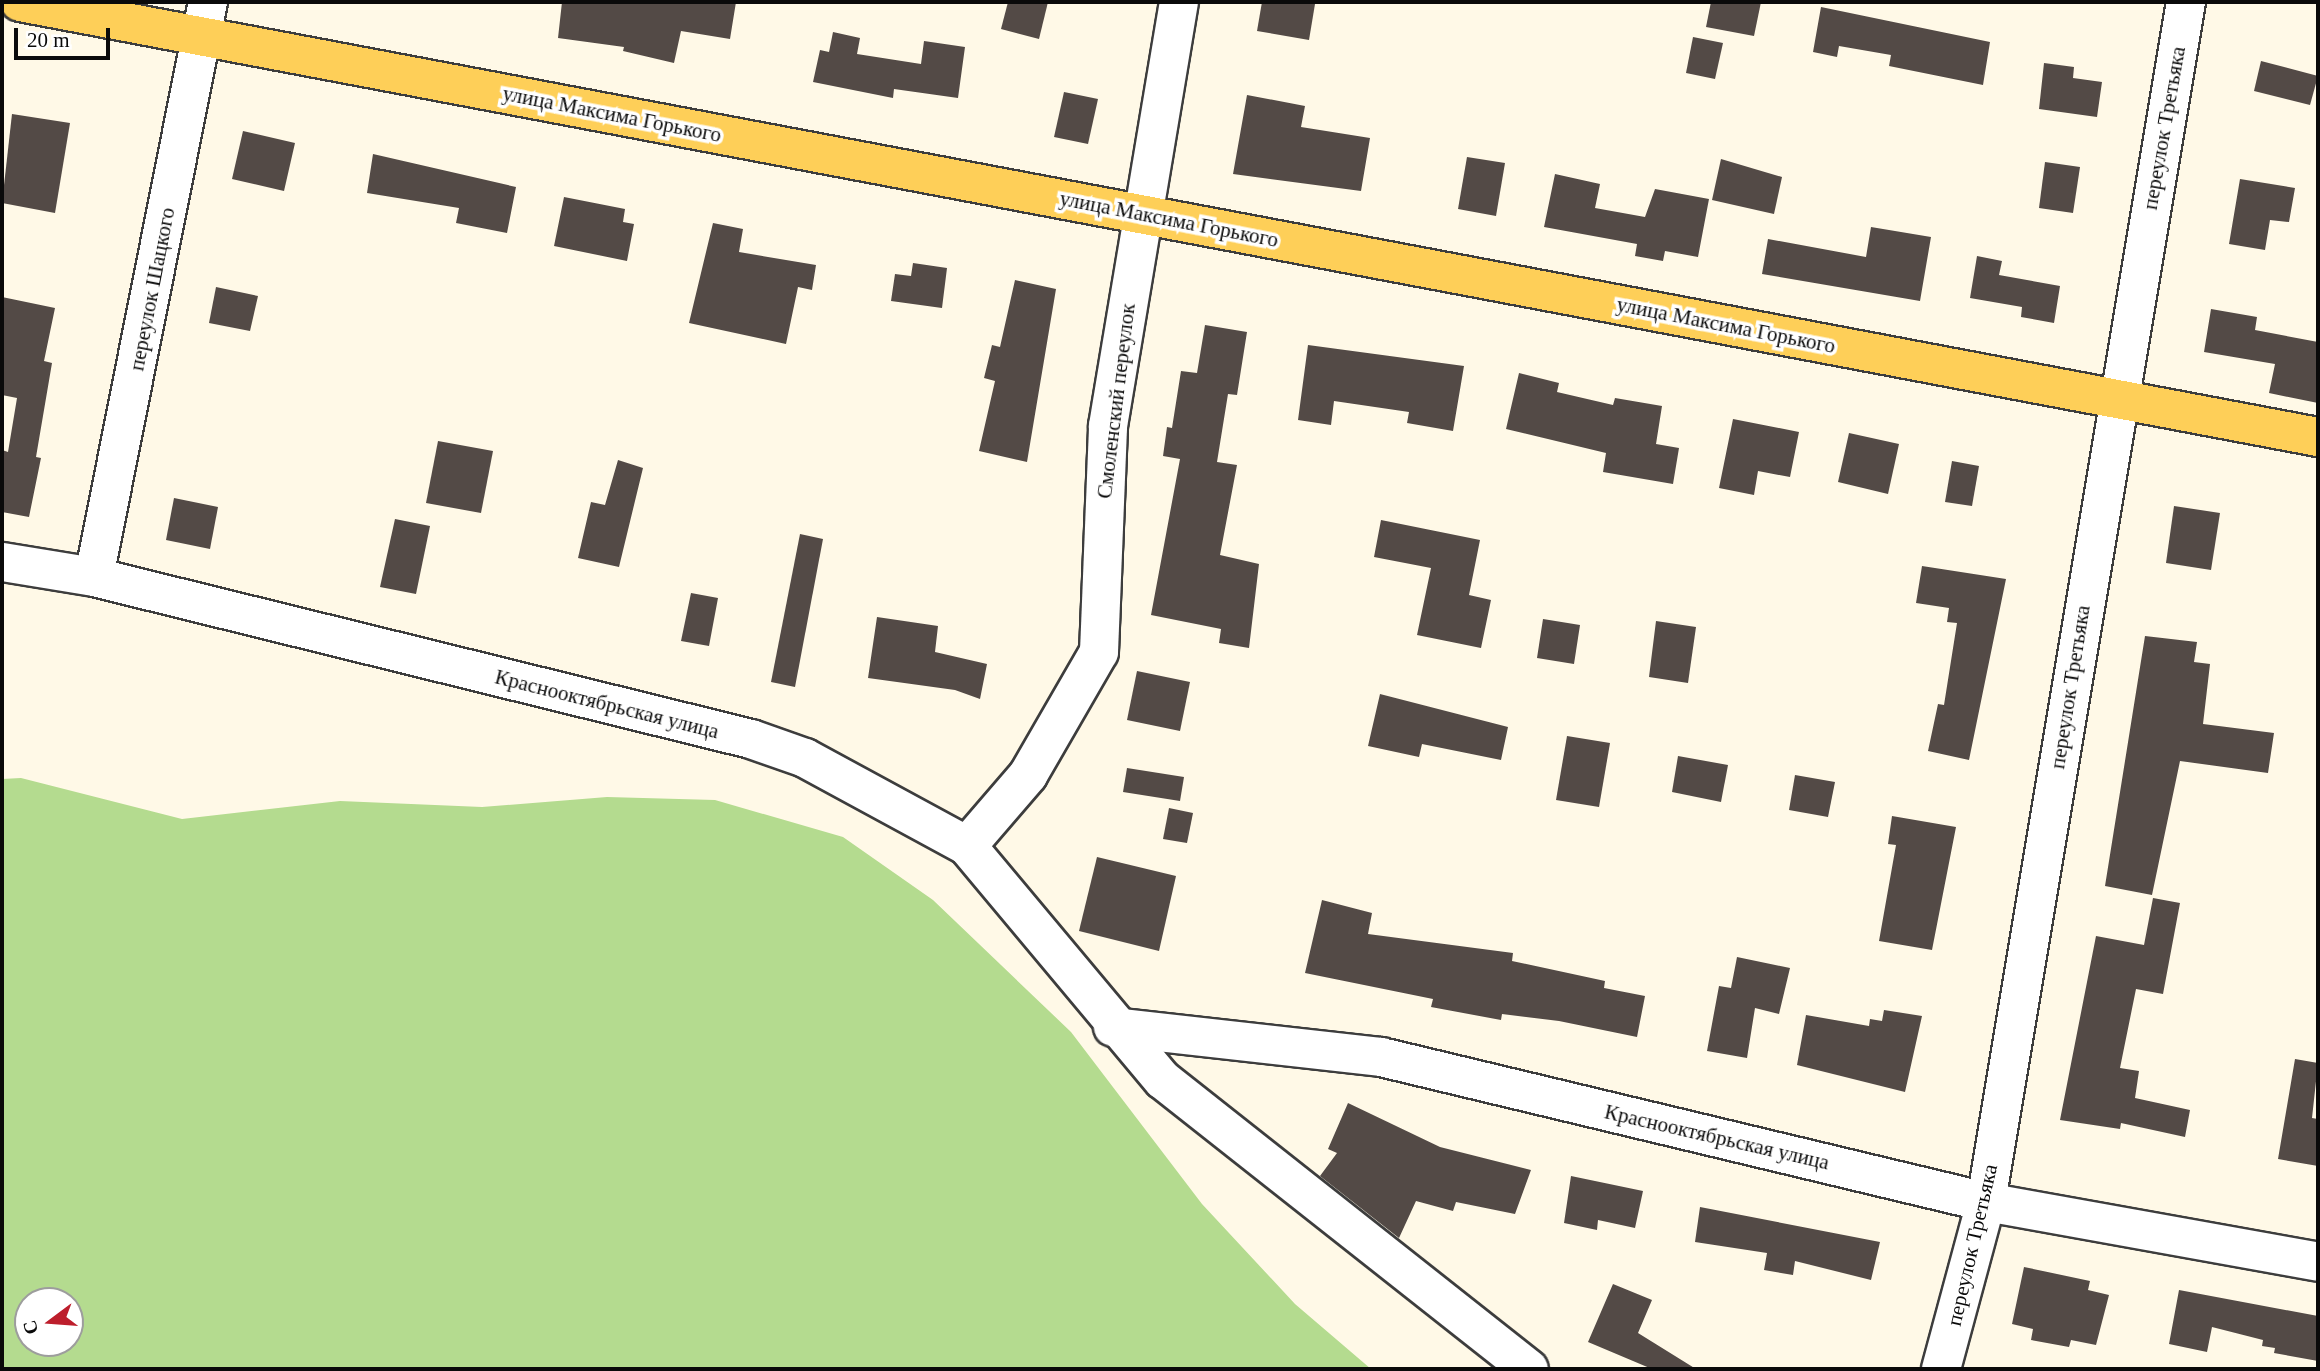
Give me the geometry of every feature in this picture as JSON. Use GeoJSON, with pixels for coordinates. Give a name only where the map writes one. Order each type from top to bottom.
{"type":"FeatureCollection","features":[{"type":"Feature","properties":{"kind":"main road","name":"улица Максима Горького"},"geometry":{"type":"LineString","coordinates":[[20,2],[205,19],[1143,214],[2318,437]]}},
{"type":"Feature","properties":{"kind":"street","name":"Смоленский переулок"},"geometry":{"type":"LineString","coordinates":[[967,846],[1028,775],[1099,652],[1108,426],[1179,2]]}},
{"type":"Feature","properties":{"kind":"street","name":"переулок Третьяка"},"geometry":{"type":"LineString","coordinates":[[1941,1369],[1986,1202],[2186,2]]}},
{"type":"Feature","properties":{"kind":"street","name":"переулок Шацкого"},"geometry":{"type":"LineString","coordinates":[[94,577],[205,19]]}},
{"type":"Feature","properties":{"kind":"street","name":"Краснооктябрьская улица"},"geometry":{"type":"LineString","coordinates":[[2,562],[94,577],[751,738],[805,758],[967,846],[1113,1027],[1202,1116],[1529,1369]]}},
{"type":"Feature","properties":{"kind":"street","name":"Краснооктябрьская улица"},"geometry":{"type":"LineString","coordinates":[[1113,1027],[1381,1057],[1986,1202],[2318,1262]]}},
{"type":"Feature","properties":{"kind":"green space"},"geometry":{"type":"Polygon","coordinates":[[[21,778],[182,819],[340,801],[482,807],[607,797],[715,800],[843,837],[933,900],[1071,1032],[1202,1204],[1295,1304],[1371,1369],[2,1369],[2,779],[21,778]]]}},
{"type":"Feature","properties":{"kind":"building"},"geometry":{"type":"Polygon","coordinates":[[[562,2],[736,2],[730,39],[681,31],[674,63],[623,51],[624,47],[558,38],[562,2]]]}},
{"type":"Feature","properties":{"kind":"building"},"geometry":{"type":"Polygon","coordinates":[[[1008,2],[1048,2],[1039,39],[1001,29],[1008,2]]]}},
{"type":"Feature","properties":{"kind":"building"},"geometry":{"type":"Polygon","coordinates":[[[1262,2],[1315,4],[1309,40],[1257,31],[1262,2]]]}},
{"type":"Feature","properties":{"kind":"building"},"geometry":{"type":"Polygon","coordinates":[[[1711,2],[1761,2],[1754,36],[1706,27],[1711,2]]]}},
{"type":"Feature","properties":{"kind":"building"},"geometry":{"type":"Polygon","coordinates":[[[1821,7],[1990,42],[1983,85],[1889,66],[1891,55],[1839,46],[1837,57],[1813,52],[1821,7]]]}},
{"type":"Feature","properties":{"kind":"building"},"geometry":{"type":"Polygon","coordinates":[[[833,32],[860,38],[857,54],[921,64],[924,41],[965,47],[958,98],[894,89],[893,98],[813,82],[820,50],[829,52],[833,32]]]}},
{"type":"Feature","properties":{"kind":"building"},"geometry":{"type":"Polygon","coordinates":[[[1693,37],[1723,43],[1715,79],[1686,73],[1693,37]]]}},
{"type":"Feature","properties":{"kind":"building"},"geometry":{"type":"Polygon","coordinates":[[[2261,61],[2318,76],[2310,105],[2254,91],[2261,61]]]}},
{"type":"Feature","properties":{"kind":"building"},"geometry":{"type":"Polygon","coordinates":[[[2044,63],[2074,67],[2073,78],[2102,82],[2097,117],[2039,109],[2044,63]]]}},
{"type":"Feature","properties":{"kind":"building"},"geometry":{"type":"Polygon","coordinates":[[[1064,92],[1098,99],[1088,144],[1054,137],[1064,92]]]}},
{"type":"Feature","properties":{"kind":"building"},"geometry":{"type":"Polygon","coordinates":[[[1247,95],[1305,106],[1301,127],[1370,138],[1361,191],[1233,174],[1247,95]]]}},
{"type":"Feature","properties":{"kind":"building"},"geometry":{"type":"Polygon","coordinates":[[[12,114],[70,123],[55,213],[2,203],[12,114]]]}},
{"type":"Feature","properties":{"kind":"building"},"geometry":{"type":"Polygon","coordinates":[[[243,131],[295,143],[284,191],[232,179],[243,131]]]}},
{"type":"Feature","properties":{"kind":"building"},"geometry":{"type":"Polygon","coordinates":[[[373,154],[516,187],[507,233],[456,223],[459,208],[367,193],[373,154]]]}},
{"type":"Feature","properties":{"kind":"building"},"geometry":{"type":"Polygon","coordinates":[[[1467,157],[1505,163],[1496,216],[1458,209],[1467,157]]]}},
{"type":"Feature","properties":{"kind":"building"},"geometry":{"type":"Polygon","coordinates":[[[1721,159],[1782,177],[1774,214],[1712,200],[1721,159]]]}},
{"type":"Feature","properties":{"kind":"building"},"geometry":{"type":"Polygon","coordinates":[[[2045,162],[2080,167],[2073,213],[2039,208],[2045,162]]]}},
{"type":"Feature","properties":{"kind":"building"},"geometry":{"type":"Polygon","coordinates":[[[1555,174],[1600,184],[1595,208],[1645,217],[1655,189],[1709,199],[1698,257],[1665,251],[1663,261],[1635,256],[1637,244],[1544,227],[1555,174]]]}},
{"type":"Feature","properties":{"kind":"building"},"geometry":{"type":"Polygon","coordinates":[[[2240,179],[2295,188],[2289,222],[2270,220],[2265,250],[2229,244],[2240,179]]]}},
{"type":"Feature","properties":{"kind":"building"},"geometry":{"type":"Polygon","coordinates":[[[564,197],[625,209],[623,222],[634,224],[627,261],[554,246],[564,197]]]}},
{"type":"Feature","properties":{"kind":"building"},"geometry":{"type":"Polygon","coordinates":[[[713,223],[743,229],[739,252],[816,265],[812,290],[798,287],[786,344],[689,323],[713,223]]]}},
{"type":"Feature","properties":{"kind":"building"},"geometry":{"type":"Polygon","coordinates":[[[1871,227],[1931,237],[1920,301],[1762,274],[1768,239],[1866,257],[1871,227]]]}},
{"type":"Feature","properties":{"kind":"building"},"geometry":{"type":"Polygon","coordinates":[[[1977,256],[2002,261],[1999,275],[2060,286],[2054,323],[2021,317],[2022,307],[1970,298],[1977,256]]]}},
{"type":"Feature","properties":{"kind":"building"},"geometry":{"type":"Polygon","coordinates":[[[913,263],[947,268],[942,308],[891,301],[895,274],[911,276],[913,263]]]}},
{"type":"Feature","properties":{"kind":"building"},"geometry":{"type":"Polygon","coordinates":[[[1015,280],[1056,289],[1027,462],[979,451],[995,381],[984,378],[992,345],[1000,347],[1015,280]]]}},
{"type":"Feature","properties":{"kind":"building"},"geometry":{"type":"Polygon","coordinates":[[[216,287],[258,296],[250,331],[209,323],[216,287]]]}},
{"type":"Feature","properties":{"kind":"building"},"geometry":{"type":"Polygon","coordinates":[[[2,297],[55,308],[44,361],[52,363],[36,457],[41,458],[29,517],[2,512],[2,450],[8,452],[17,398],[2,395],[2,297]]]}},
{"type":"Feature","properties":{"kind":"building"},"geometry":{"type":"Polygon","coordinates":[[[2211,309],[2257,317],[2255,330],[2318,342],[2318,403],[2269,393],[2275,364],[2204,352],[2211,309]]]}},
{"type":"Feature","properties":{"kind":"building"},"geometry":{"type":"Polygon","coordinates":[[[1205,325],[1247,332],[1237,395],[1228,394],[1217,462],[1237,465],[1220,555],[1259,564],[1249,648],[1219,643],[1221,629],[1151,615],[1180,459],[1163,456],[1167,427],[1172,428],[1181,371],[1197,373],[1205,325]]]}},
{"type":"Feature","properties":{"kind":"building"},"geometry":{"type":"Polygon","coordinates":[[[1308,345],[1464,366],[1453,431],[1407,423],[1409,412],[1334,401],[1331,425],[1298,420],[1308,345]]]}},
{"type":"Feature","properties":{"kind":"building"},"geometry":{"type":"Polygon","coordinates":[[[1519,373],[1559,383],[1557,392],[1613,405],[1615,398],[1662,406],[1656,444],[1679,448],[1673,484],[1603,472],[1606,453],[1506,429],[1519,373]]]}},
{"type":"Feature","properties":{"kind":"building"},"geometry":{"type":"Polygon","coordinates":[[[1733,419],[1799,432],[1790,477],[1758,471],[1754,495],[1719,488],[1733,419]]]}},
{"type":"Feature","properties":{"kind":"building"},"geometry":{"type":"Polygon","coordinates":[[[1849,433],[1899,444],[1888,494],[1838,482],[1849,433]]]}},
{"type":"Feature","properties":{"kind":"building"},"geometry":{"type":"Polygon","coordinates":[[[438,441],[493,451],[481,513],[426,503],[438,441]]]}},
{"type":"Feature","properties":{"kind":"building"},"geometry":{"type":"Polygon","coordinates":[[[618,460],[643,468],[619,567],[578,558],[591,502],[605,505],[618,460]]]}},
{"type":"Feature","properties":{"kind":"building"},"geometry":{"type":"Polygon","coordinates":[[[1952,461],[1979,466],[1972,506],[1945,502],[1952,461]]]}},
{"type":"Feature","properties":{"kind":"building"},"geometry":{"type":"Polygon","coordinates":[[[174,498],[218,507],[210,549],[166,540],[174,498]]]}},
{"type":"Feature","properties":{"kind":"building"},"geometry":{"type":"Polygon","coordinates":[[[2174,506],[2220,513],[2211,570],[2166,563],[2174,506]]]}},
{"type":"Feature","properties":{"kind":"building"},"geometry":{"type":"Polygon","coordinates":[[[395,519],[430,526],[416,594],[380,587],[395,519]]]}},
{"type":"Feature","properties":{"kind":"building"},"geometry":{"type":"Polygon","coordinates":[[[1381,520],[1480,540],[1469,595],[1491,600],[1481,648],[1417,635],[1431,568],[1374,557],[1381,520]]]}},
{"type":"Feature","properties":{"kind":"building"},"geometry":{"type":"Polygon","coordinates":[[[800,534],[823,539],[795,687],[771,682],[800,534]]]}},
{"type":"Feature","properties":{"kind":"building"},"geometry":{"type":"Polygon","coordinates":[[[1922,566],[2006,579],[1969,760],[1928,751],[1938,704],[1944,705],[1957,623],[1947,622],[1949,608],[1916,603],[1922,566]]]}},
{"type":"Feature","properties":{"kind":"building"},"geometry":{"type":"Polygon","coordinates":[[[691,593],[718,598],[709,646],[681,641],[691,593]]]}},
{"type":"Feature","properties":{"kind":"building"},"geometry":{"type":"Polygon","coordinates":[[[877,617],[938,626],[935,652],[987,664],[980,699],[955,690],[868,678],[877,617]]]}},
{"type":"Feature","properties":{"kind":"building"},"geometry":{"type":"Polygon","coordinates":[[[1543,619],[1580,625],[1574,664],[1537,658],[1543,619]]]}},
{"type":"Feature","properties":{"kind":"building"},"geometry":{"type":"Polygon","coordinates":[[[1656,621],[1696,627],[1688,683],[1649,677],[1656,621]]]}},
{"type":"Feature","properties":{"kind":"building"},"geometry":{"type":"Polygon","coordinates":[[[2145,636],[2197,642],[2194,662],[2210,664],[2203,724],[2274,733],[2268,773],[2180,761],[2152,895],[2105,886],[2145,636]]]}},
{"type":"Feature","properties":{"kind":"building"},"geometry":{"type":"Polygon","coordinates":[[[1137,671],[1190,682],[1180,731],[1127,720],[1137,671]]]}},
{"type":"Feature","properties":{"kind":"building"},"geometry":{"type":"Polygon","coordinates":[[[1380,694],[1508,727],[1501,760],[1422,744],[1419,757],[1368,746],[1380,694]]]}},
{"type":"Feature","properties":{"kind":"building"},"geometry":{"type":"Polygon","coordinates":[[[1567,736],[1610,743],[1599,807],[1556,800],[1567,736]]]}},
{"type":"Feature","properties":{"kind":"building"},"geometry":{"type":"Polygon","coordinates":[[[1678,756],[1728,765],[1721,802],[1672,792],[1678,756]]]}},
{"type":"Feature","properties":{"kind":"building"},"geometry":{"type":"Polygon","coordinates":[[[1127,768],[1184,777],[1180,801],[1123,792],[1127,768]]]}},
{"type":"Feature","properties":{"kind":"building"},"geometry":{"type":"Polygon","coordinates":[[[1795,775],[1835,782],[1828,817],[1789,810],[1795,775]]]}},
{"type":"Feature","properties":{"kind":"building"},"geometry":{"type":"Polygon","coordinates":[[[1169,808],[1193,813],[1187,843],[1163,839],[1169,808]]]}},
{"type":"Feature","properties":{"kind":"building"},"geometry":{"type":"Polygon","coordinates":[[[1892,816],[1956,827],[1932,950],[1879,941],[1896,845],[1888,844],[1892,816]]]}},
{"type":"Feature","properties":{"kind":"building"},"geometry":{"type":"Polygon","coordinates":[[[1097,857],[1176,876],[1159,951],[1079,931],[1097,857]]]}},
{"type":"Feature","properties":{"kind":"building"},"geometry":{"type":"Polygon","coordinates":[[[2153,898],[2180,903],[2163,994],[2136,989],[2120,1068],[2139,1071],[2135,1098],[2190,1110],[2185,1137],[2121,1123],[2120,1129],[2060,1120],[2096,936],[2144,945],[2153,898]]]}},
{"type":"Feature","properties":{"kind":"building"},"geometry":{"type":"Polygon","coordinates":[[[1322,900],[1372,913],[1368,934],[1513,953],[1512,961],[1605,981],[1604,988],[1645,996],[1637,1037],[1559,1021],[1502,1014],[1501,1020],[1431,1007],[1433,999],[1305,973],[1322,900]]]}},
{"type":"Feature","properties":{"kind":"building"},"geometry":{"type":"Polygon","coordinates":[[[1737,957],[1790,968],[1779,1014],[1755,1008],[1747,1058],[1707,1051],[1719,986],[1731,988],[1737,957]]]}},
{"type":"Feature","properties":{"kind":"building"},"geometry":{"type":"Polygon","coordinates":[[[1884,1010],[1922,1016],[1905,1092],[1797,1065],[1806,1015],[1869,1026],[1870,1019],[1882,1021],[1884,1010]]]}},
{"type":"Feature","properties":{"kind":"building"},"geometry":{"type":"Polygon","coordinates":[[[2295,1059],[2318,1063],[2312,1118],[2318,1119],[2318,1166],[2278,1159],[2295,1059]]]}},
{"type":"Feature","properties":{"kind":"building"},"geometry":{"type":"Polygon","coordinates":[[[1348,1103],[1440,1147],[1531,1170],[1515,1214],[1456,1202],[1453,1211],[1416,1201],[1399,1238],[1320,1176],[1337,1153],[1328,1149],[1348,1103]]]}},
{"type":"Feature","properties":{"kind":"building"},"geometry":{"type":"Polygon","coordinates":[[[1571,1176],[1643,1191],[1635,1228],[1598,1220],[1597,1230],[1564,1223],[1571,1176]]]}},
{"type":"Feature","properties":{"kind":"building"},"geometry":{"type":"Polygon","coordinates":[[[1700,1207],[1880,1242],[1871,1280],[1795,1261],[1793,1275],[1764,1270],[1767,1253],[1695,1242],[1700,1207]]]}},
{"type":"Feature","properties":{"kind":"building"},"geometry":{"type":"Polygon","coordinates":[[[2024,1267],[2090,1281],[2088,1290],[2109,1295],[2096,1345],[2071,1340],[2069,1347],[2031,1340],[2033,1329],[2012,1324],[2024,1267]]]}},
{"type":"Feature","properties":{"kind":"building"},"geometry":{"type":"Polygon","coordinates":[[[1613,1284],[1652,1300],[1638,1333],[1696,1369],[1652,1369],[1588,1342],[1613,1284]]]}},
{"type":"Feature","properties":{"kind":"building"},"geometry":{"type":"Polygon","coordinates":[[[2179,1290],[2318,1316],[2318,1361],[2274,1353],[2275,1348],[2262,1346],[2263,1340],[2212,1327],[2207,1352],[2169,1344],[2179,1290]]]}}]}
